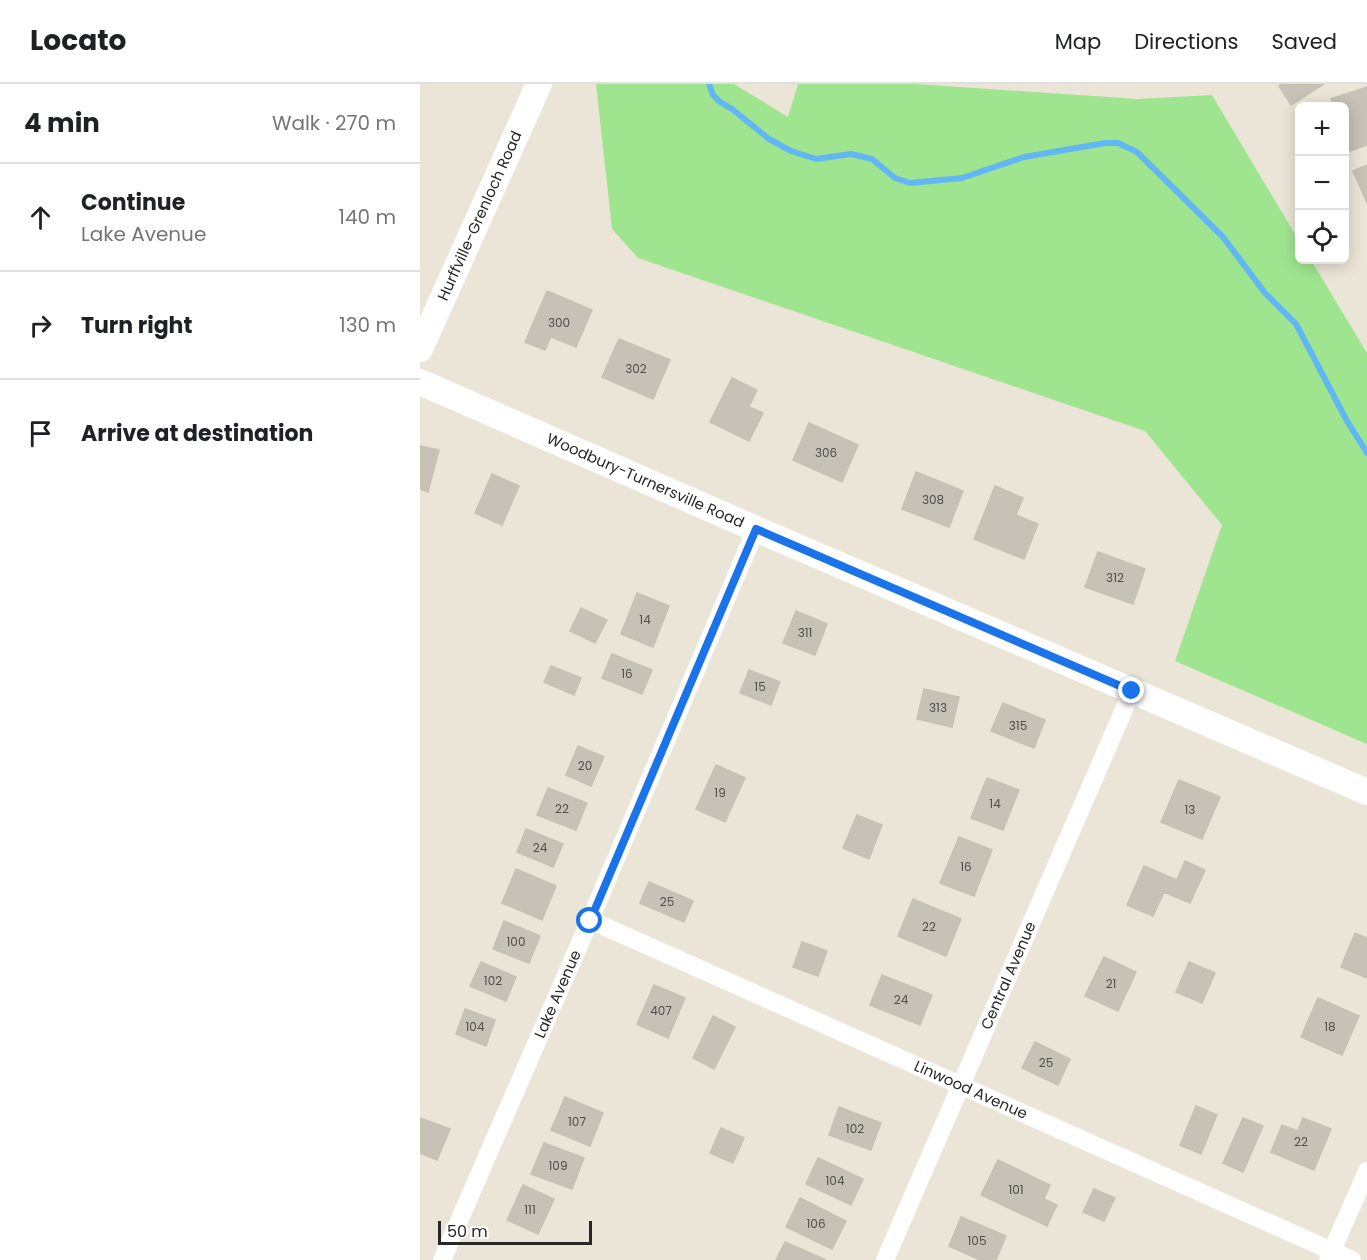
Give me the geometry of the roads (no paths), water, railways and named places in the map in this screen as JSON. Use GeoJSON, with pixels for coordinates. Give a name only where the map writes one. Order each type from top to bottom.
{"type":"FeatureCollection","features":[{"type":"Feature","properties":{"kind":"main road","name":"Hurffville-Grenloch Road"},"geometry":{"type":"LineString","coordinates":[[420,349],[539,84]]}},
{"type":"Feature","properties":{"kind":"main road","name":"Woodbury-Turnersville Road"},"geometry":{"type":"LineString","coordinates":[[420,382],[1367,792]]}},
{"type":"Feature","properties":{"kind":"street","name":"Lake Avenue"},"geometry":{"type":"LineString","coordinates":[[442,1260],[590,921],[756,529]]}},
{"type":"Feature","properties":{"kind":"street","name":"Central Avenue"},"geometry":{"type":"LineString","coordinates":[[885,1260],[1132,691]]}},
{"type":"Feature","properties":{"kind":"street","name":"Linwood Avenue"},"geometry":{"type":"LineString","coordinates":[[590,921],[961,1084],[1330,1256],[1352,1260]]}},
{"type":"Feature","properties":{"kind":"street"},"geometry":{"type":"LineString","coordinates":[[1330,1256],[1367,1171]]}},
{"type":"Feature","properties":{"kind":"waterway"},"geometry":{"type":"LineString","coordinates":[[709,84],[713,95],[720,102],[769,139],[791,151],[816,159],[851,154],[872,159],[895,178],[910,183],[962,178],[1024,157],[1105,143],[1118,143],[1137,152],[1223,237],[1265,293],[1296,324],[1347,421],[1367,453]]}}]}
